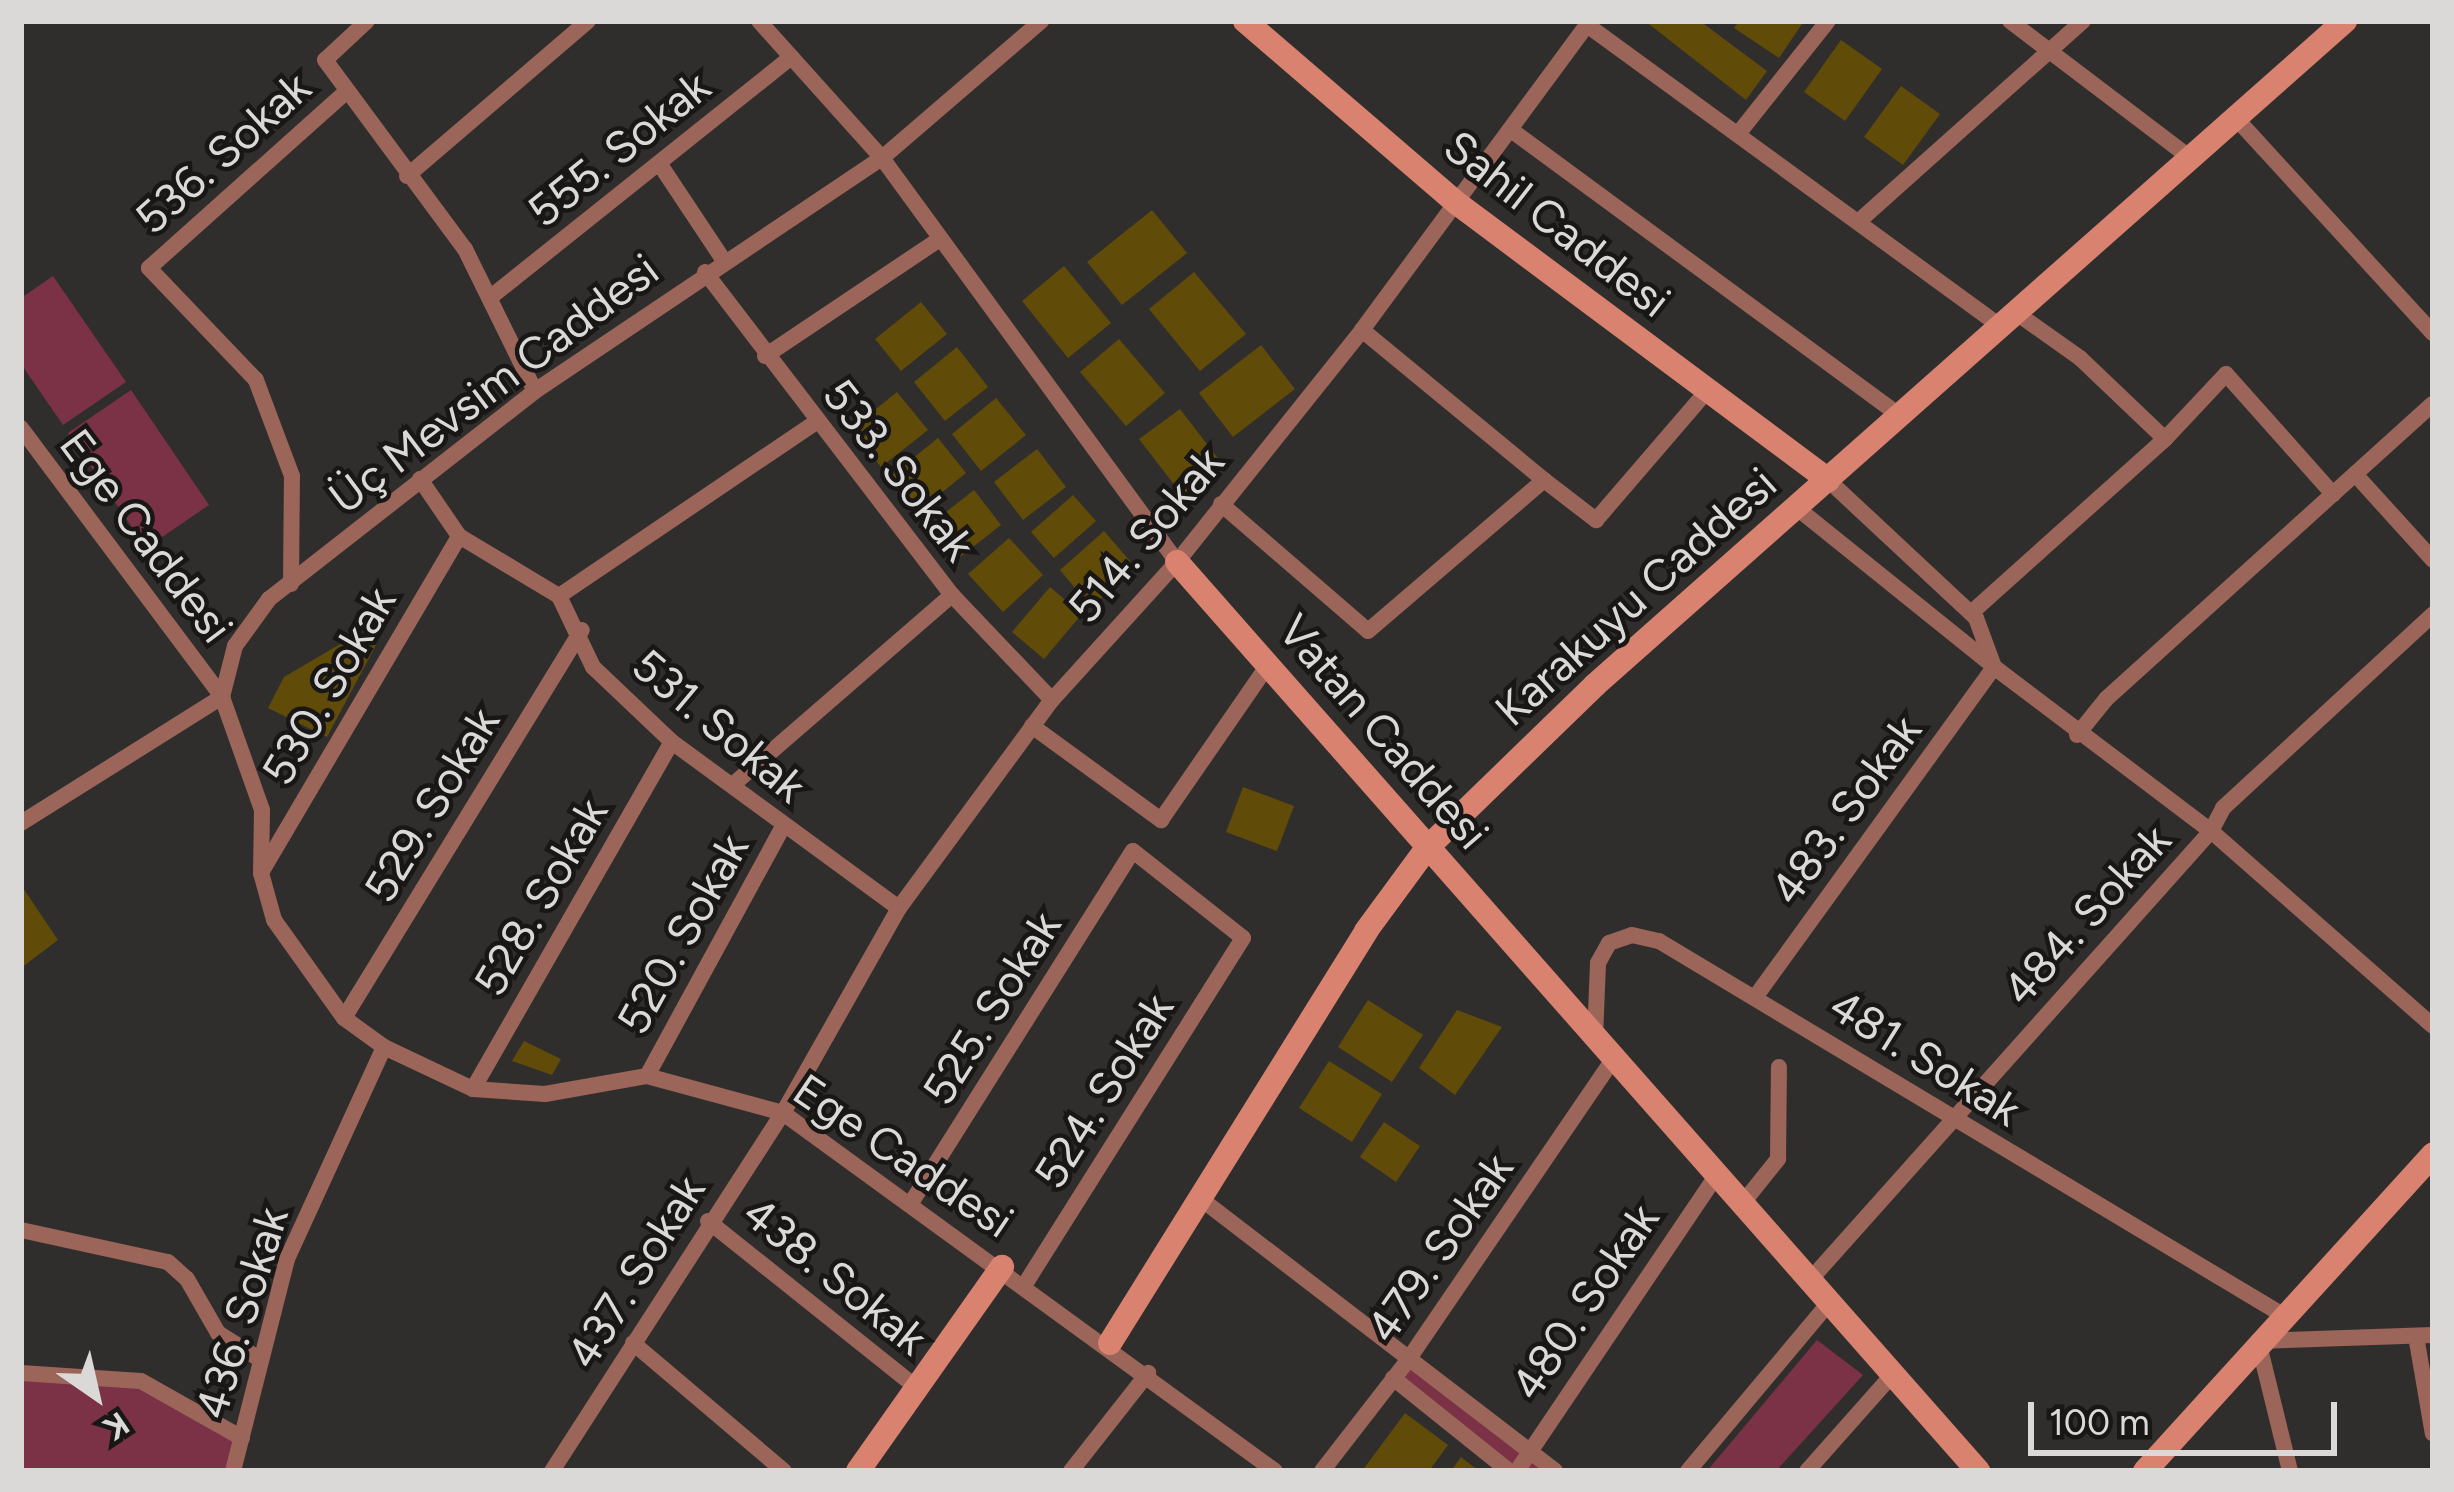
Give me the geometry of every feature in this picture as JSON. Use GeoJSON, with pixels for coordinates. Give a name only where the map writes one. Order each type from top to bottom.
{"type":"FeatureCollection","features":[{"type":"Feature","properties":{"kind":"street","name":"536. Sokak"},"geometry":{"type":"LineString","coordinates":[[292,584],[292,476],[256,380],[148,268],[346,92],[325,60],[367,21]]}},
{"type":"Feature","properties":{"kind":"street"},"geometry":{"type":"LineString","coordinates":[[407,176],[588,21]]}},
{"type":"Feature","properties":{"kind":"street","name":"Vatan Caddesi"},"geometry":{"type":"LineString","coordinates":[[759,21],[882,158],[1177,562],[1270,662],[1604,1052],[1978,1471]]}},
{"type":"Feature","properties":{"kind":"street","name":"Üç Mevsim Caddesi"},"geometry":{"type":"LineString","coordinates":[[222,697],[235,646],[269,599],[535,391],[705,272],[882,158],[1041,21]]}},
{"type":"Feature","properties":{"kind":"street","name":"Sahil Caddesi"},"geometry":{"type":"LineString","coordinates":[[1245,21],[1458,204],[1828,480]]}},
{"type":"Feature","properties":{"kind":"street"},"geometry":{"type":"LineString","coordinates":[[1738,134],[1828,21]]}},
{"type":"Feature","properties":{"kind":"street"},"geometry":{"type":"LineString","coordinates":[[2010,21],[2189,157]]}},
{"type":"Feature","properties":{"kind":"street"},"geometry":{"type":"LineString","coordinates":[[1858,222],[2084,21]]}},
{"type":"Feature","properties":{"kind":"street","name":"Karakuyu Caddesi"},"geometry":{"type":"LineString","coordinates":[[1110,1343],[1426,848],[1828,480],[2344,21]]}},
{"type":"Feature","properties":{"kind":"street"},"geometry":{"type":"LineString","coordinates":[[1588,23],[1858,222],[2007,319],[2080,358],[2165,439]]}},
{"type":"Feature","properties":{"kind":"street","name":"514. Sokak"},"geometry":{"type":"LineString","coordinates":[[784,1113],[899,908],[1032,726],[1177,562],[1362,330],[1588,23]]}},
{"type":"Feature","properties":{"kind":"street","name":"555. Sokak"},"geometry":{"type":"LineString","coordinates":[[492,296],[790,57]]}},
{"type":"Feature","properties":{"kind":"street"},"geometry":{"type":"LineString","coordinates":[[346,92],[492,296],[535,391]]}},
{"type":"Feature","properties":{"kind":"street"},"geometry":{"type":"LineString","coordinates":[[2234,115],[2433,333]]}},
{"type":"Feature","properties":{"kind":"street"},"geometry":{"type":"LineString","coordinates":[[1511,130],[1900,416]]}},
{"type":"Feature","properties":{"kind":"street"},"geometry":{"type":"LineString","coordinates":[[659,163],[724,260]]}},
{"type":"Feature","properties":{"kind":"street"},"geometry":{"type":"LineString","coordinates":[[765,356],[938,240]]}},
{"type":"Feature","properties":{"kind":"street","name":"533. Sokak"},"geometry":{"type":"LineString","coordinates":[[705,272],[815,424],[952,595],[1052,700]]}},
{"type":"Feature","properties":{"kind":"street"},"geometry":{"type":"LineString","coordinates":[[1362,330],[1595,520],[1706,392]]}},
{"type":"Feature","properties":{"kind":"street"},"geometry":{"type":"LineString","coordinates":[[1971,613],[2165,439],[2226,374],[2332,494]]}},
{"type":"Feature","properties":{"kind":"street"},"geometry":{"type":"LineString","coordinates":[[2077,735],[2332,494],[2432,407]]}},
{"type":"Feature","properties":{"kind":"street"},"geometry":{"type":"LineString","coordinates":[[559,596],[815,424]]}},
{"type":"Feature","properties":{"kind":"street","name":"Ege Caddesi"},"geometry":{"type":"LineString","coordinates":[[21,428],[222,697],[262,810],[261,872],[274,920],[344,1018],[384,1047],[473,1089],[545,1094],[647,1076],[784,1113],[1110,1343],[1251,1464],[1275,1471]]}},
{"type":"Feature","properties":{"kind":"street"},"geometry":{"type":"LineString","coordinates":[[2355,474],[2433,560]]}},
{"type":"Feature","properties":{"kind":"street","name":"531. Sokak"},"geometry":{"type":"LineString","coordinates":[[420,479],[459,536],[559,596],[582,630],[593,667],[672,742],[736,782],[782,828],[899,908]]}},
{"type":"Feature","properties":{"kind":"street"},"geometry":{"type":"LineString","coordinates":[[1220,503],[1368,631],[1544,480]]}},
{"type":"Feature","properties":{"kind":"street"},"geometry":{"type":"LineString","coordinates":[[1828,480],[1971,613],[1993,666]]}},
{"type":"Feature","properties":{"kind":"street"},"geometry":{"type":"LineString","coordinates":[[1797,508],[2077,735],[2211,831],[2433,1026]]}},
{"type":"Feature","properties":{"kind":"street","name":"530. Sokak"},"geometry":{"type":"LineString","coordinates":[[261,872],[459,536]]}},
{"type":"Feature","properties":{"kind":"street"},"geometry":{"type":"LineString","coordinates":[[736,782],[952,595]]}},
{"type":"Feature","properties":{"kind":"street","name":"484. Sokak"},"geometry":{"type":"LineString","coordinates":[[1810,1280],[2211,831],[2223,808],[2433,614]]}},
{"type":"Feature","properties":{"kind":"street","name":"529. Sokak"},"geometry":{"type":"LineString","coordinates":[[344,1018],[582,630]]}},
{"type":"Feature","properties":{"kind":"street"},"geometry":{"type":"LineString","coordinates":[[1032,726],[1161,820],[1270,662]]}},
{"type":"Feature","properties":{"kind":"street","name":"483. Sokak"},"geometry":{"type":"LineString","coordinates":[[1756,996],[1993,666]]}},
{"type":"Feature","properties":{"kind":"street"},"geometry":{"type":"LineString","coordinates":[[21,823],[222,697]]}},
{"type":"Feature","properties":{"kind":"street","name":"528. Sokak"},"geometry":{"type":"LineString","coordinates":[[473,1089],[672,742]]}},
{"type":"Feature","properties":{"kind":"street","name":"520. Sokak"},"geometry":{"type":"LineString","coordinates":[[647,1076],[782,828]]}},
{"type":"Feature","properties":{"kind":"street","name":"525. Sokak"},"geometry":{"type":"LineString","coordinates":[[911,1203],[1133,851],[1243,938]]}},
{"type":"Feature","properties":{"kind":"street","name":"481. Sokak"},"geometry":{"type":"LineString","coordinates":[[1604,1052],[1598,963],[1609,943],[1632,935],[1690,955],[2286,1317]]}},
{"type":"Feature","properties":{"kind":"street","name":"524. Sokak"},"geometry":{"type":"LineString","coordinates":[[1026,1282],[1243,938]]}},
{"type":"Feature","properties":{"kind":"street","name":"436. Sokak"},"geometry":{"type":"LineString","coordinates":[[233,1471],[287,1258],[384,1047]]}},
{"type":"Feature","properties":{"kind":"street","name":"479. Sokak"},"geometry":{"type":"LineString","coordinates":[[1322,1471],[1408,1360],[1604,1052]]}},
{"type":"Feature","properties":{"kind":"street"},"geometry":{"type":"LineString","coordinates":[[1742,1204],[1778,1159],[1779,1066]]}},
{"type":"Feature","properties":{"kind":"street","name":"437. Sokak"},"geometry":{"type":"LineString","coordinates":[[552,1471],[708,1221],[784,1113]]}},
{"type":"Feature","properties":{"kind":"street"},"geometry":{"type":"LineString","coordinates":[[2145,1471],[2258,1341],[2286,1317],[2433,1154]]}},
{"type":"Feature","properties":{"kind":"street","name":"480. Sokak"},"geometry":{"type":"LineString","coordinates":[[1513,1471],[1716,1176]]}},
{"type":"Feature","properties":{"kind":"street"},"geometry":{"type":"LineString","coordinates":[[1201,1199],[1555,1471]]}},
{"type":"Feature","properties":{"kind":"street","name":"438. Sokak"},"geometry":{"type":"LineString","coordinates":[[708,1221],[917,1388]]}},
{"type":"Feature","properties":{"kind":"street"},"geometry":{"type":"LineString","coordinates":[[21,1230],[168,1262],[218,1333],[261,1360]]}},
{"type":"Feature","properties":{"kind":"street"},"geometry":{"type":"LineString","coordinates":[[858,1471],[1002,1267]]}},
{"type":"Feature","properties":{"kind":"street"},"geometry":{"type":"LineString","coordinates":[[1688,1471],[1830,1301]]}},
{"type":"Feature","properties":{"kind":"street"},"geometry":{"type":"LineString","coordinates":[[2258,1341],[2424,1335],[2433,1434]]}},
{"type":"Feature","properties":{"kind":"street"},"geometry":{"type":"LineString","coordinates":[[2258,1341],[2290,1471]]}},
{"type":"Feature","properties":{"kind":"street"},"geometry":{"type":"LineString","coordinates":[[632,1343],[784,1471]]}},
{"type":"Feature","properties":{"kind":"street"},"geometry":{"type":"LineString","coordinates":[[21,1373],[141,1381],[242,1438]]}},
{"type":"Feature","properties":{"kind":"street"},"geometry":{"type":"LineString","coordinates":[[1070,1471],[1148,1373]]}},
{"type":"Feature","properties":{"kind":"street"},"geometry":{"type":"LineString","coordinates":[[1807,1471],[1894,1373]]}},
{"type":"Feature","properties":{"kind":"street"},"geometry":{"type":"LineString","coordinates":[[1394,1378],[1513,1471]]}},
{"type":"Feature","properties":{"kind":"shaded area"},"geometry":{"type":"Polygon","coordinates":[[[53,276],[126,382],[63,425],[21,364],[21,298],[53,276]]]}},
{"type":"Feature","properties":{"kind":"shaded area"},"geometry":{"type":"Polygon","coordinates":[[[131,390],[209,505],[146,548],[68,433],[131,390]]]}},
{"type":"Feature","properties":{"kind":"shaded area"},"geometry":{"type":"Polygon","coordinates":[[[1817,1340],[1863,1375],[1776,1471],[1707,1471],[1817,1340]]]}},
{"type":"Feature","properties":{"kind":"shaded area"},"geometry":{"type":"Polygon","coordinates":[[[1408,1360],[1555,1471],[1509,1471],[1393,1378],[1408,1360]]]}},
{"type":"Feature","properties":{"kind":"shaded area"},"geometry":{"type":"Polygon","coordinates":[[[21,1373],[141,1381],[242,1438],[233,1471],[21,1471],[21,1373]]]}},
{"type":"Feature","properties":{"kind":"building"},"geometry":{"type":"Polygon","coordinates":[[[1645,21],[1700,21],[1767,71],[1746,100],[1645,21]]]}},
{"type":"Feature","properties":{"kind":"building"},"geometry":{"type":"Polygon","coordinates":[[[1739,21],[1804,21],[1779,58],[1734,28],[1739,21]]]}},
{"type":"Feature","properties":{"kind":"building"},"geometry":{"type":"Polygon","coordinates":[[[1841,40],[1882,69],[1845,121],[1804,92],[1841,40]]]}},
{"type":"Feature","properties":{"kind":"building"},"geometry":{"type":"Polygon","coordinates":[[[1901,86],[1940,114],[1903,165],[1864,137],[1901,86]]]}},
{"type":"Feature","properties":{"kind":"building"},"geometry":{"type":"Polygon","coordinates":[[[1152,210],[1187,253],[1122,305],[1087,262],[1152,210]]]}},
{"type":"Feature","properties":{"kind":"building"},"geometry":{"type":"Polygon","coordinates":[[[1064,266],[1111,323],[1068,358],[1022,301],[1064,266]]]}},
{"type":"Feature","properties":{"kind":"building"},"geometry":{"type":"Polygon","coordinates":[[[1194,272],[1246,334],[1200,371],[1149,309],[1194,272]]]}},
{"type":"Feature","properties":{"kind":"building"},"geometry":{"type":"Polygon","coordinates":[[[921,302],[947,334],[901,371],[875,339],[921,302]]]}},
{"type":"Feature","properties":{"kind":"building"},"geometry":{"type":"Polygon","coordinates":[[[1119,339],[1165,393],[1126,426],[1080,372],[1119,339]]]}},
{"type":"Feature","properties":{"kind":"building"},"geometry":{"type":"Polygon","coordinates":[[[1261,345],[1295,389],[1233,437],[1199,393],[1261,345]]]}},
{"type":"Feature","properties":{"kind":"building"},"geometry":{"type":"Polygon","coordinates":[[[957,347],[988,387],[945,421],[914,382],[957,347]]]}},
{"type":"Feature","properties":{"kind":"building"},"geometry":{"type":"Polygon","coordinates":[[[897,392],[928,430],[881,467],[851,429],[897,392]]]}},
{"type":"Feature","properties":{"kind":"building"},"geometry":{"type":"Polygon","coordinates":[[[996,398],[1026,435],[981,471],[952,434],[996,398]]]}},
{"type":"Feature","properties":{"kind":"building"},"geometry":{"type":"Polygon","coordinates":[[[1180,409],[1223,465],[1182,495],[1139,439],[1180,409]]]}},
{"type":"Feature","properties":{"kind":"building"},"geometry":{"type":"Polygon","coordinates":[[[938,438],[966,473],[919,511],[891,476],[938,438]]]}},
{"type":"Feature","properties":{"kind":"building"},"geometry":{"type":"Polygon","coordinates":[[[1037,449],[1066,487],[1023,520],[994,482],[1037,449]]]}},
{"type":"Feature","properties":{"kind":"building"},"geometry":{"type":"Polygon","coordinates":[[[974,490],[1001,525],[959,558],[932,523],[974,490]]]}},
{"type":"Feature","properties":{"kind":"building"},"geometry":{"type":"Polygon","coordinates":[[[1073,495],[1096,521],[1054,558],[1031,532],[1073,495]]]}},
{"type":"Feature","properties":{"kind":"building"},"geometry":{"type":"Polygon","coordinates":[[[1104,531],[1136,568],[1091,607],[1060,570],[1104,531]]]}},
{"type":"Feature","properties":{"kind":"building"},"geometry":{"type":"Polygon","coordinates":[[[1009,538],[1043,575],[1003,612],[968,574],[1009,538]]]}},
{"type":"Feature","properties":{"kind":"building"},"geometry":{"type":"Polygon","coordinates":[[[1050,587],[1082,614],[1044,659],[1012,632],[1050,587]]]}},
{"type":"Feature","properties":{"kind":"building"},"geometry":{"type":"Polygon","coordinates":[[[359,633],[376,645],[327,737],[268,708],[284,677],[359,633]]]}},
{"type":"Feature","properties":{"kind":"building"},"geometry":{"type":"Polygon","coordinates":[[[1243,787],[1294,806],[1277,851],[1226,832],[1243,787]]]}},
{"type":"Feature","properties":{"kind":"building"},"geometry":{"type":"Polygon","coordinates":[[[21,885],[58,940],[21,968],[21,885]]]}},
{"type":"Feature","properties":{"kind":"building"},"geometry":{"type":"Polygon","coordinates":[[[1368,1000],[1423,1035],[1392,1082],[1338,1047],[1368,1000]]]}},
{"type":"Feature","properties":{"kind":"building"},"geometry":{"type":"Polygon","coordinates":[[[1457,1010],[1502,1027],[1455,1095],[1419,1068],[1457,1010]]]}},
{"type":"Feature","properties":{"kind":"building"},"geometry":{"type":"Polygon","coordinates":[[[524,1041],[561,1059],[552,1075],[512,1061],[524,1041]]]}},
{"type":"Feature","properties":{"kind":"building"},"geometry":{"type":"Polygon","coordinates":[[[1329,1061],[1382,1094],[1352,1142],[1299,1108],[1329,1061]]]}},
{"type":"Feature","properties":{"kind":"building"},"geometry":{"type":"Polygon","coordinates":[[[1384,1122],[1420,1146],[1396,1182],[1360,1157],[1384,1122]]]}},
{"type":"Feature","properties":{"kind":"building"},"geometry":{"type":"Polygon","coordinates":[[[1405,1413],[1448,1445],[1429,1471],[1362,1471],[1405,1413]]]}},
{"type":"Feature","properties":{"kind":"building"},"geometry":{"type":"Polygon","coordinates":[[[1461,1457],[1479,1471],[1451,1471],[1461,1457]]]}}]}
